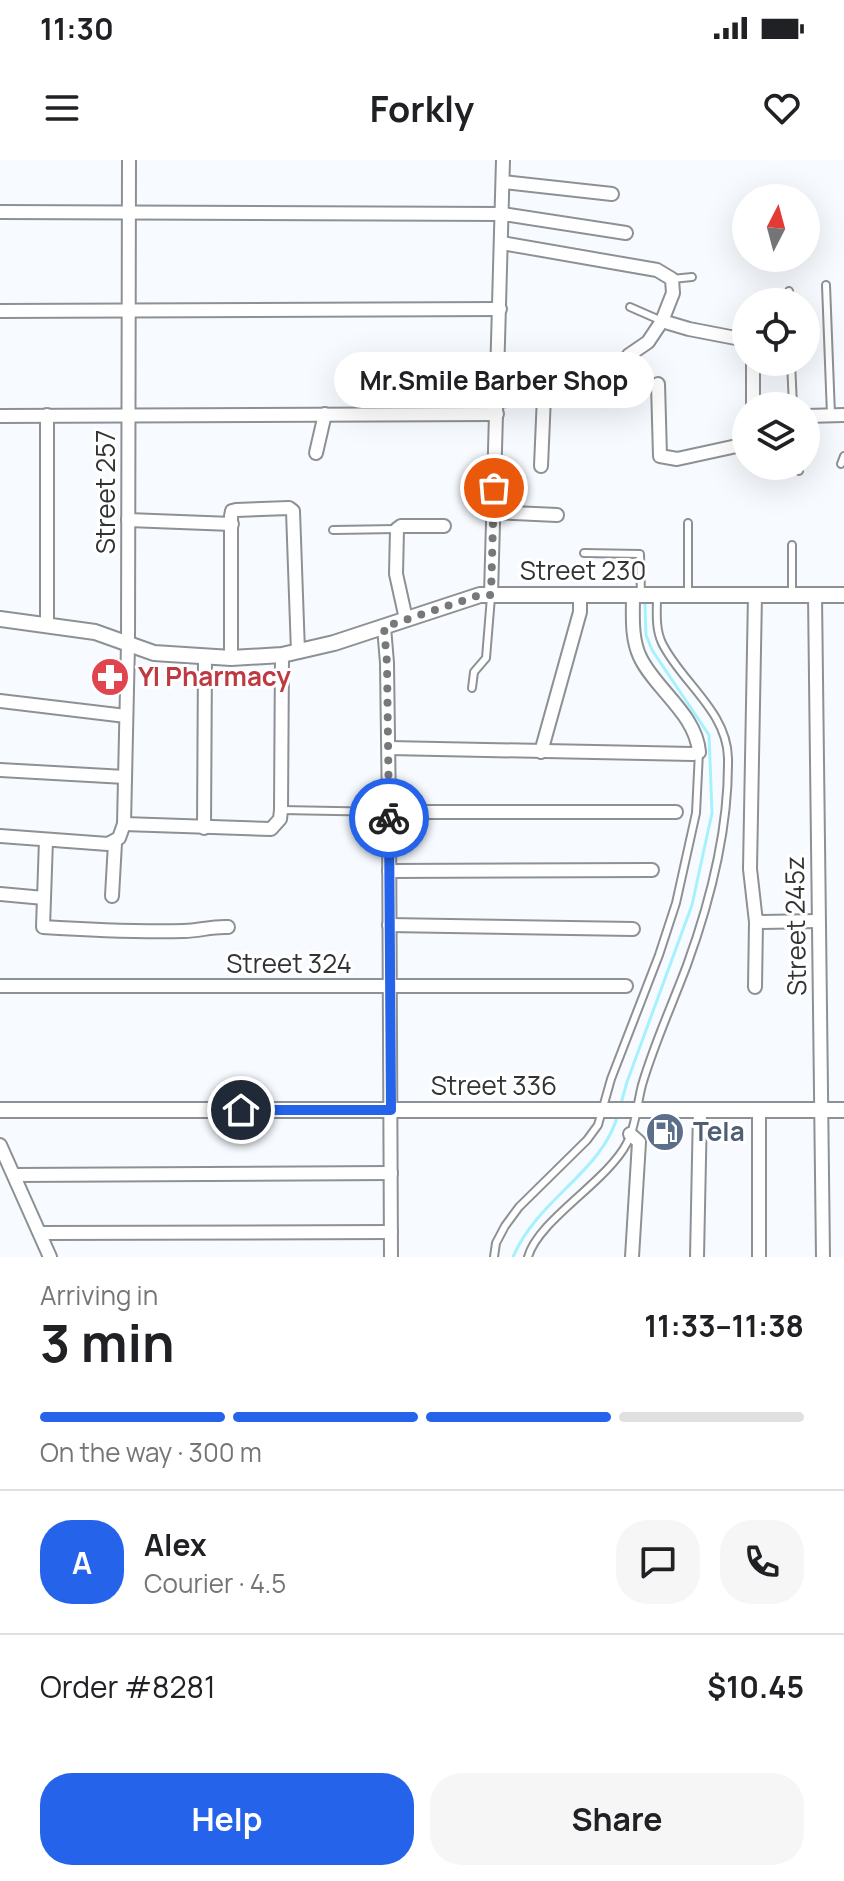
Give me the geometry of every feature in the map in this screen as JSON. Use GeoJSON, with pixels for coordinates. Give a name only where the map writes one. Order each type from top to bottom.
{"type":"FeatureCollection","features":[{"type":"Feature","properties":{"kind":"street","name":"Street 257"},"geometry":{"type":"LineString","coordinates":[[124,824],[128,644],[129,160]]}},
{"type":"Feature","properties":{"kind":"street"},"geometry":{"type":"LineString","coordinates":[[491,595],[503,160]]}},
{"type":"Feature","properties":{"kind":"street"},"geometry":{"type":"LineString","coordinates":[[503,182],[612,194]]}},
{"type":"Feature","properties":{"kind":"street"},"geometry":{"type":"LineString","coordinates":[[0,212],[503,214],[626,233]]}},
{"type":"Feature","properties":{"kind":"street"},"geometry":{"type":"LineString","coordinates":[[0,416],[325,414],[497,408],[544,396],[612,398],[629,355],[648,342],[662,321],[673,293],[672,279],[657,270],[502,243]]}},
{"type":"Feature","properties":{"kind":"street"},"geometry":{"type":"LineString","coordinates":[[0,311],[500,309]]}},
{"type":"Feature","properties":{"kind":"street"},"geometry":{"type":"LineString","coordinates":[[662,321],[732,337]]}},
{"type":"Feature","properties":{"kind":"street"},"geometry":{"type":"LineString","coordinates":[[658,384],[660,456],[677,459],[732,447]]}},
{"type":"Feature","properties":{"kind":"street"},"geometry":{"type":"LineString","coordinates":[[541,466],[544,396]]}},
{"type":"Feature","properties":{"kind":"street"},"geometry":{"type":"LineString","coordinates":[[316,453],[325,414]]}},
{"type":"Feature","properties":{"kind":"street"},"geometry":{"type":"LineString","coordinates":[[47,415],[47,624]]}},
{"type":"Feature","properties":{"kind":"street"},"geometry":{"type":"LineString","coordinates":[[231,658],[232,511],[236,510],[289,508],[293,511],[298,652]]}},
{"type":"Feature","properties":{"kind":"street"},"geometry":{"type":"LineString","coordinates":[[494,512],[557,515]]}},
{"type":"Feature","properties":{"kind":"street"},"geometry":{"type":"LineString","coordinates":[[128,520],[232,524]]}},
{"type":"Feature","properties":{"kind":"street"},"geometry":{"type":"LineString","coordinates":[[406,619],[396,574],[397,529],[401,526],[444,526]]}},
{"type":"Feature","properties":{"kind":"street","name":"Street 230"},"geometry":{"type":"LineString","coordinates":[[0,619],[95,632],[154,653],[231,658],[298,652],[480,595],[844,595]]}},
{"type":"Feature","properties":{"kind":"street"},"geometry":{"type":"LineString","coordinates":[[541,752],[580,612],[580,595]]}},
{"type":"Feature","properties":{"kind":"street"},"geometry":{"type":"LineString","coordinates":[[389,748],[699,752],[700,747],[685,719],[640,657],[633,624],[637,595]]}},
{"type":"Feature","properties":{"kind":"street"},"geometry":{"type":"LineString","coordinates":[[755,595],[750,869],[756,922],[755,987]]}},
{"type":"Feature","properties":{"kind":"street","name":"Street 245z"},"geometry":{"type":"LineString","coordinates":[[815,595],[823,1257]]}},
{"type":"Feature","properties":{"kind":"street"},"geometry":{"type":"LineString","coordinates":[[384,627],[389,748],[391,1257]]}},
{"type":"Feature","properties":{"kind":"street"},"geometry":{"type":"LineString","coordinates":[[112,896],[115,843],[124,824],[271,829],[280,819],[282,655]]}},
{"type":"Feature","properties":{"kind":"street"},"geometry":{"type":"LineString","coordinates":[[204,828],[205,658]]}},
{"type":"Feature","properties":{"kind":"street"},"geometry":{"type":"LineString","coordinates":[[0,701],[126,716]]}},
{"type":"Feature","properties":{"kind":"street"},"geometry":{"type":"LineString","coordinates":[[0,770],[125,777]]}},
{"type":"Feature","properties":{"kind":"street"},"geometry":{"type":"LineString","coordinates":[[389,812],[676,812]]}},
{"type":"Feature","properties":{"kind":"street"},"geometry":{"type":"LineString","coordinates":[[0,836],[115,843]]}},
{"type":"Feature","properties":{"kind":"street"},"geometry":{"type":"LineString","coordinates":[[46,840],[43,927],[96,931],[189,931],[214,926],[228,927]]}},
{"type":"Feature","properties":{"kind":"street"},"geometry":{"type":"LineString","coordinates":[[389,871],[652,870]]}},
{"type":"Feature","properties":{"kind":"street"},"geometry":{"type":"LineString","coordinates":[[0,894],[44,898]]}},
{"type":"Feature","properties":{"kind":"street"},"geometry":{"type":"LineString","coordinates":[[756,922],[818,921]]}},
{"type":"Feature","properties":{"kind":"street"},"geometry":{"type":"LineString","coordinates":[[389,925],[633,929]]}},
{"type":"Feature","properties":{"kind":"street","name":"Street 324"},"geometry":{"type":"LineString","coordinates":[[0,986],[626,986]]}},
{"type":"Feature","properties":{"kind":"street","name":"Street 336"},"geometry":{"type":"LineString","coordinates":[[0,1110],[844,1110]]}},
{"type":"Feature","properties":{"kind":"street"},"geometry":{"type":"LineString","coordinates":[[697,1257],[700,1110]]}},
{"type":"Feature","properties":{"kind":"street"},"geometry":{"type":"LineString","coordinates":[[759,1110],[759,1257]]}},
{"type":"Feature","properties":{"kind":"street"},"geometry":{"type":"LineString","coordinates":[[630,1134],[639,1142],[632,1257]]}},
{"type":"Feature","properties":{"kind":"street"},"geometry":{"type":"LineString","coordinates":[[0,1145],[50,1257]]}},
{"type":"Feature","properties":{"kind":"street"},"geometry":{"type":"LineString","coordinates":[[14,1175],[391,1173]]}},
{"type":"Feature","properties":{"kind":"street"},"geometry":{"type":"LineString","coordinates":[[40,1233],[391,1232]]}},
{"type":"Feature","properties":{"kind":"lane"},"geometry":{"type":"LineString","coordinates":[[672,279],[692,277]]}},
{"type":"Feature","properties":{"kind":"lane"},"geometry":{"type":"LineString","coordinates":[[826,285],[838,415]]}},
{"type":"Feature","properties":{"kind":"lane"},"geometry":{"type":"LineString","coordinates":[[630,307],[662,321]]}},
{"type":"Feature","properties":{"kind":"lane"},"geometry":{"type":"LineString","coordinates":[[841,464],[844,456]]}},
{"type":"Feature","properties":{"kind":"lane"},"geometry":{"type":"LineString","coordinates":[[688,523],[688,595]]}},
{"type":"Feature","properties":{"kind":"lane"},"geometry":{"type":"LineString","coordinates":[[333,530],[397,529]]}},
{"type":"Feature","properties":{"kind":"lane"},"geometry":{"type":"LineString","coordinates":[[792,545],[792,596]]}},
{"type":"Feature","properties":{"kind":"lane"},"geometry":{"type":"LineString","coordinates":[[584,553],[640,554],[637,595]]}},
{"type":"Feature","properties":{"kind":"lane"},"geometry":{"type":"LineString","coordinates":[[472,688],[474,672],[486,658],[488,650],[491,595]]}},
{"type":"Feature","properties":{"kind":"lane"},"geometry":{"type":"LineString","coordinates":[[528,1257],[538,1238],[615,1162],[628,1141],[642,1085],[705,910],[726,817],[728,754],[722,731],[715,716],[663,644],[657,625],[657,595]]}},
{"type":"Feature","properties":{"kind":"lane"},"geometry":{"type":"LineString","coordinates":[[494,1257],[496,1243],[519,1207],[587,1140],[606,1110],[611,1079],[676,903],[696,813],[699,752]]}},
{"type":"Feature","properties":{"kind":"lane"},"geometry":{"type":"LineString","coordinates":[[281,810],[389,812]]}},
{"type":"Feature","properties":{"kind":"waterway"},"geometry":{"type":"LineString","coordinates":[[620,1107],[692,905],[712,813],[709,735],[652,650],[646,635],[645,604]]}},
{"type":"Feature","properties":{"kind":"waterway"},"geometry":{"type":"LineString","coordinates":[[513,1257],[538,1218],[599,1153],[618,1114]]}},
{"type":"Feature","properties":{"kind":"way so far"},"geometry":{"type":"LineString","coordinates":[[389,818],[384,627],[480,595],[491,595],[494,488]]}},
{"type":"Feature","properties":{"kind":"place","name":"Mr.Smile Barber Shop"},"geometry":{"type":"Point","coordinates":[494,488]}},
{"type":"Feature","properties":{"kind":"place","name":"YI Pharmacy"},"geometry":{"type":"Point","coordinates":[110,677]}},
{"type":"Feature","properties":{"kind":"place","name":"Tela"},"geometry":{"type":"Point","coordinates":[665,1132]}},
{"type":"Feature","properties":{"kind":"route"},"geometry":{"type":"LineString","coordinates":[[241,1110],[391,1110],[389,818]]}}]}
